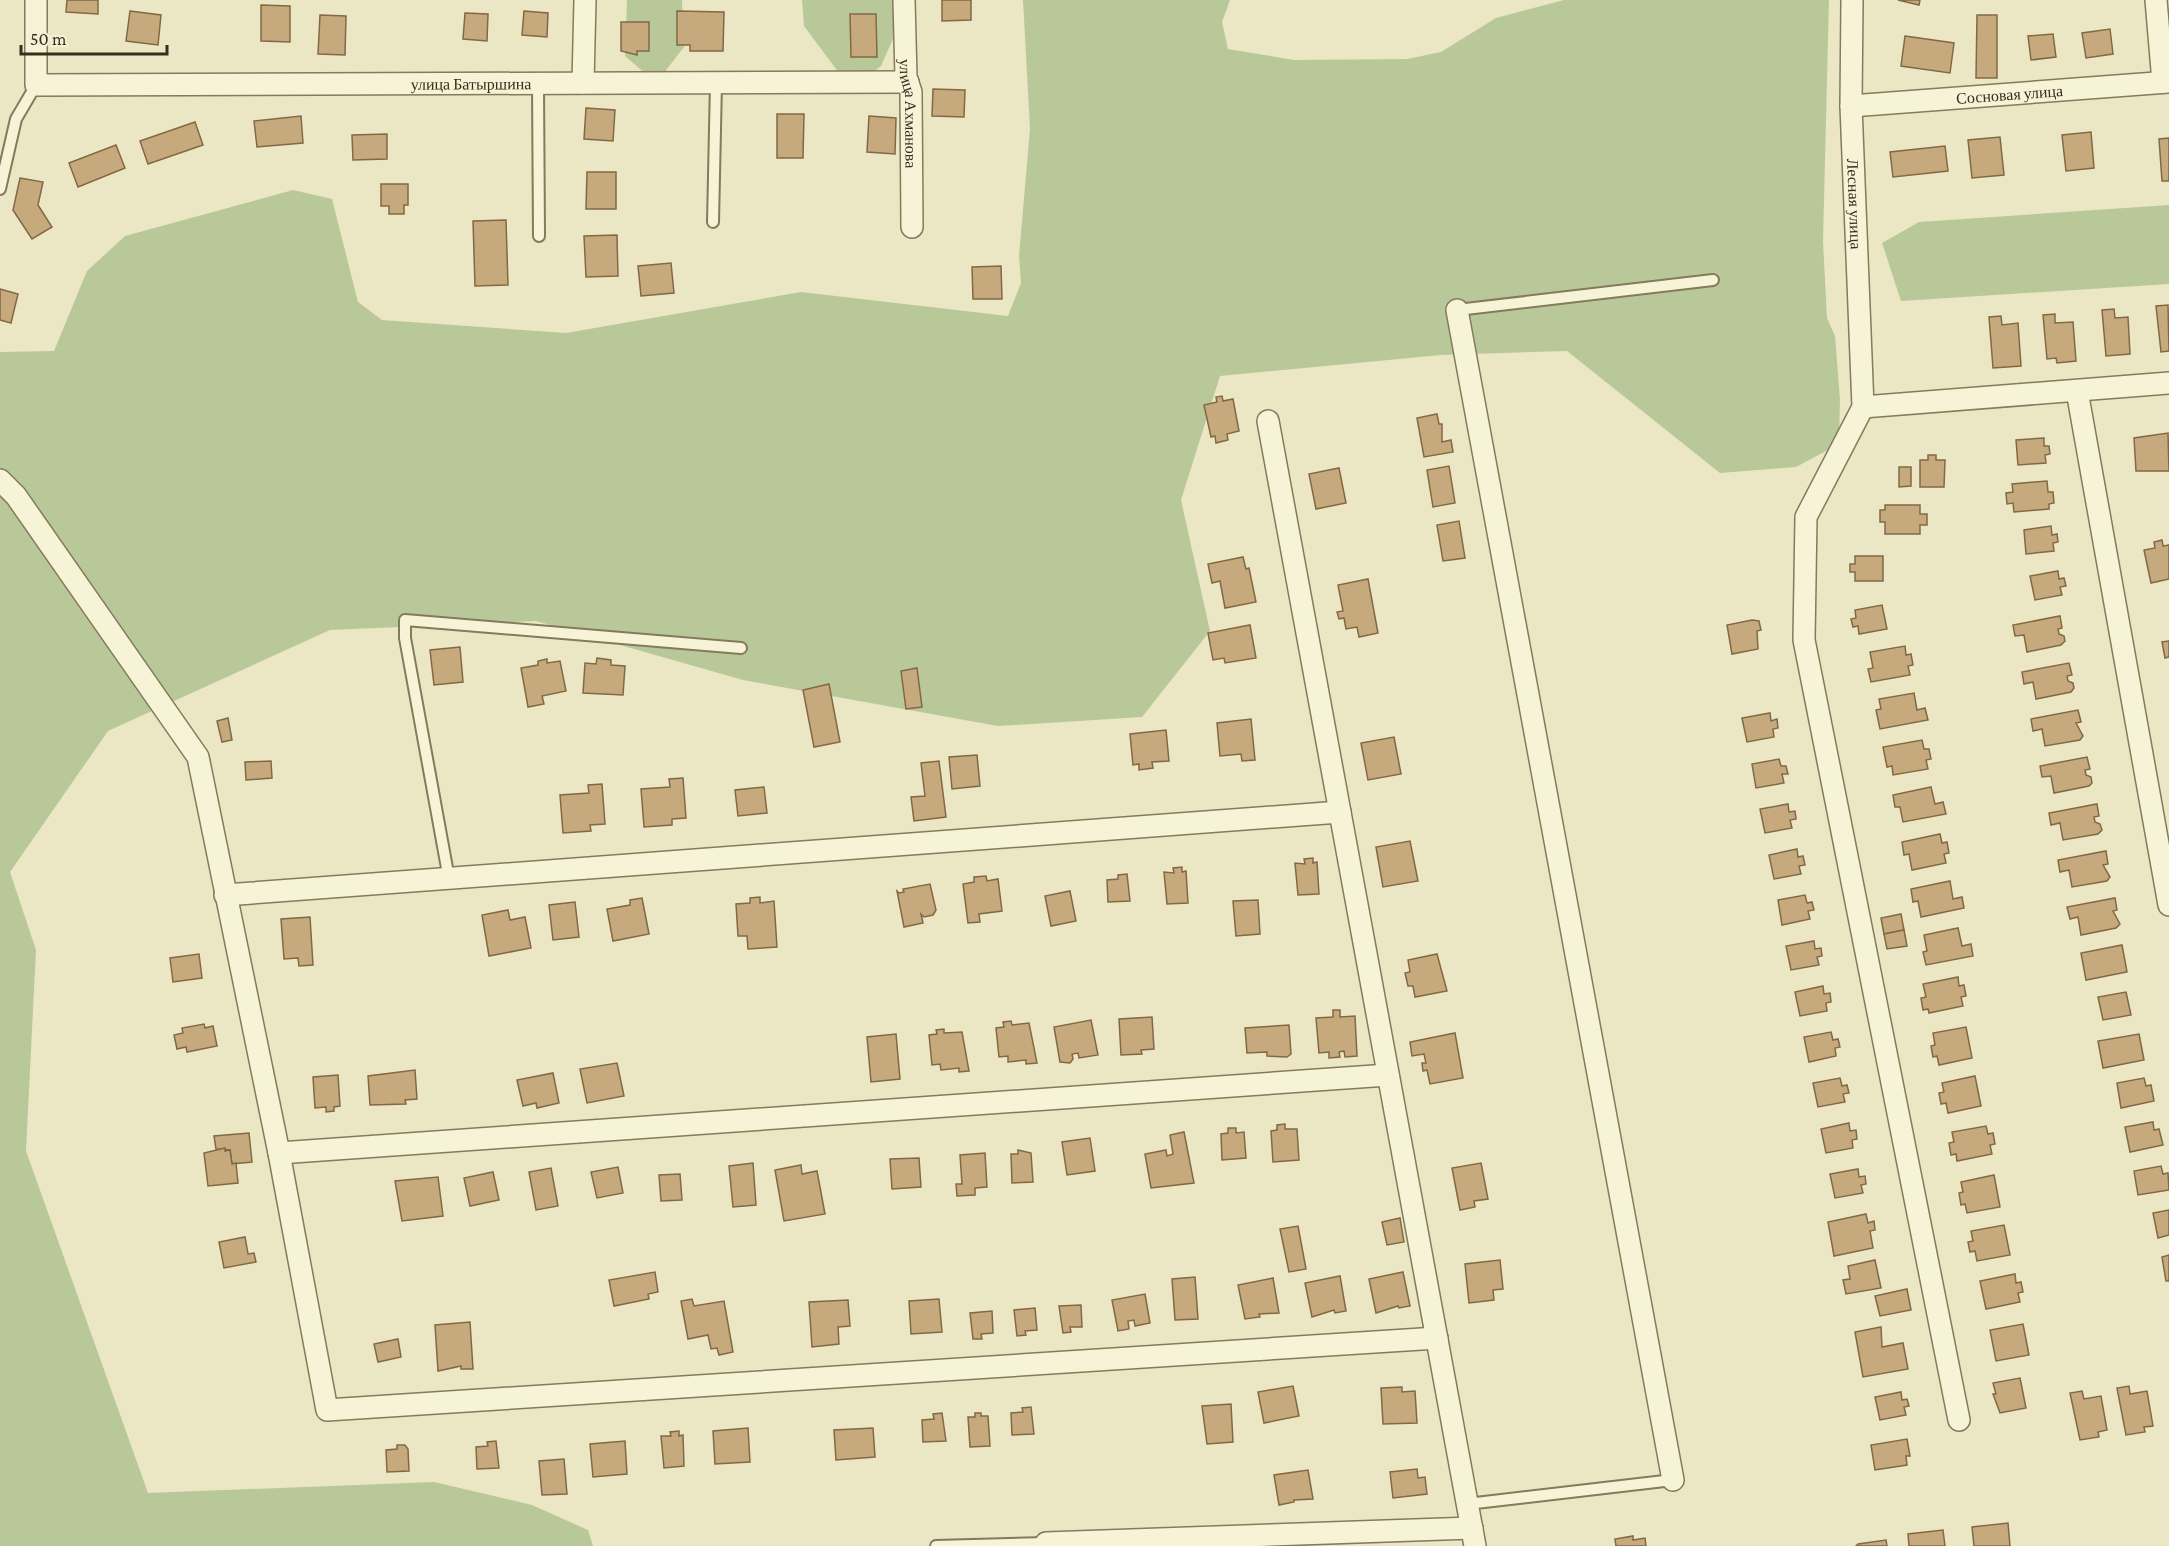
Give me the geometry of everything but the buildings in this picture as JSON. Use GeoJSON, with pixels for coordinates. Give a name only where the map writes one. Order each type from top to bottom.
{"type":"FeatureCollection","features":[{"type":"Feature","properties":{"kind":"street"},"geometry":{"type":"LineString","coordinates":[[36,0],[36,85]]}},
{"type":"Feature","properties":{"kind":"street"},"geometry":{"type":"LineString","coordinates":[[583,83],[585,0]]}},
{"type":"Feature","properties":{"kind":"street","name":"улица Ахманова"},"geometry":{"type":"LineString","coordinates":[[904,0],[908,82],[911,92],[912,227]]}},
{"type":"Feature","properties":{"kind":"street","name":"Лесная улица"},"geometry":{"type":"LineString","coordinates":[[1852,0],[1851,106],[1863,407]]}},
{"type":"Feature","properties":{"kind":"street"},"geometry":{"type":"LineString","coordinates":[[2156,0],[2166,82]]}},
{"type":"Feature","properties":{"kind":"street","name":"улица Батыршина"},"geometry":{"type":"LineString","coordinates":[[36,85],[908,82]]}},
{"type":"Feature","properties":{"kind":"street","name":"Сосновая улица"},"geometry":{"type":"LineString","coordinates":[[1851,106],[2166,82]]}},
{"type":"Feature","properties":{"kind":"street"},"geometry":{"type":"LineString","coordinates":[[1457,310],[1673,1480]]}},
{"type":"Feature","properties":{"kind":"street"},"geometry":{"type":"LineString","coordinates":[[1959,1420],[1804,640],[1806,517],[1863,407],[2169,383]]}},
{"type":"Feature","properties":{"kind":"street"},"geometry":{"type":"LineString","coordinates":[[2077,391],[2169,905]]}},
{"type":"Feature","properties":{"kind":"street"},"geometry":{"type":"LineString","coordinates":[[1046,1545],[1473,1537],[1268,421]]}},
{"type":"Feature","properties":{"kind":"street"},"geometry":{"type":"LineString","coordinates":[[0,480],[16,496],[198,757],[279,1153],[327,1410],[1437,1338]]}},
{"type":"Feature","properties":{"kind":"street"},"geometry":{"type":"LineString","coordinates":[[225,895],[1340,812]]}},
{"type":"Feature","properties":{"kind":"street"},"geometry":{"type":"LineString","coordinates":[[279,1153],[1388,1075]]}},
{"type":"Feature","properties":{"kind":"lane"},"geometry":{"type":"LineString","coordinates":[[713,222],[716,83]]}},
{"type":"Feature","properties":{"kind":"lane"},"geometry":{"type":"LineString","coordinates":[[0,189],[16,119],[36,85]]}},
{"type":"Feature","properties":{"kind":"lane"},"geometry":{"type":"LineString","coordinates":[[538,85],[539,236]]}},
{"type":"Feature","properties":{"kind":"lane"},"geometry":{"type":"LineString","coordinates":[[1457,310],[1713,280]]}},
{"type":"Feature","properties":{"kind":"lane"},"geometry":{"type":"LineString","coordinates":[[449,879],[405,638],[405,620],[741,648]]}},
{"type":"Feature","properties":{"kind":"lane"},"geometry":{"type":"LineString","coordinates":[[1467,1504],[1673,1480]]}},
{"type":"Feature","properties":{"kind":"lane"},"geometry":{"type":"LineString","coordinates":[[936,1546],[1046,1545]]}},
{"type":"Feature","properties":{"kind":"green space"},"geometry":{"type":"Polygon","coordinates":[[[627,0],[682,0],[684,47],[656,83],[625,56],[627,0]]]}},
{"type":"Feature","properties":{"kind":"green space"},"geometry":{"type":"Polygon","coordinates":[[[802,0],[910,0],[881,66],[851,89],[804,26],[802,0]]]}},
{"type":"Feature","properties":{"kind":"green space"},"geometry":{"type":"Polygon","coordinates":[[[1023,0],[1230,0],[1222,22],[1228,49],[1294,60],[1407,59],[1441,52],[1496,18],[1564,0],[1829,0],[1823,241],[1827,318],[1835,336],[1840,400],[1839,444],[1796,467],[1720,473],[1567,351],[1441,355],[1220,376],[1181,500],[1210,631],[1142,717],[998,726],[743,680],[536,621],[330,630],[108,731],[10,872],[36,950],[26,1151],[148,1493],[434,1482],[532,1505],[588,1530],[593,1546],[0,1546],[0,352],[54,351],[87,271],[125,236],[293,190],[332,199],[358,302],[382,320],[566,333],[801,292],[1008,316],[1021,283],[1019,256],[1030,129],[1023,0]]]}},
{"type":"Feature","properties":{"kind":"green space"},"geometry":{"type":"Polygon","coordinates":[[[2169,205],[2169,284],[1901,301],[1882,243],[1919,222],[2169,205]]]}}]}
